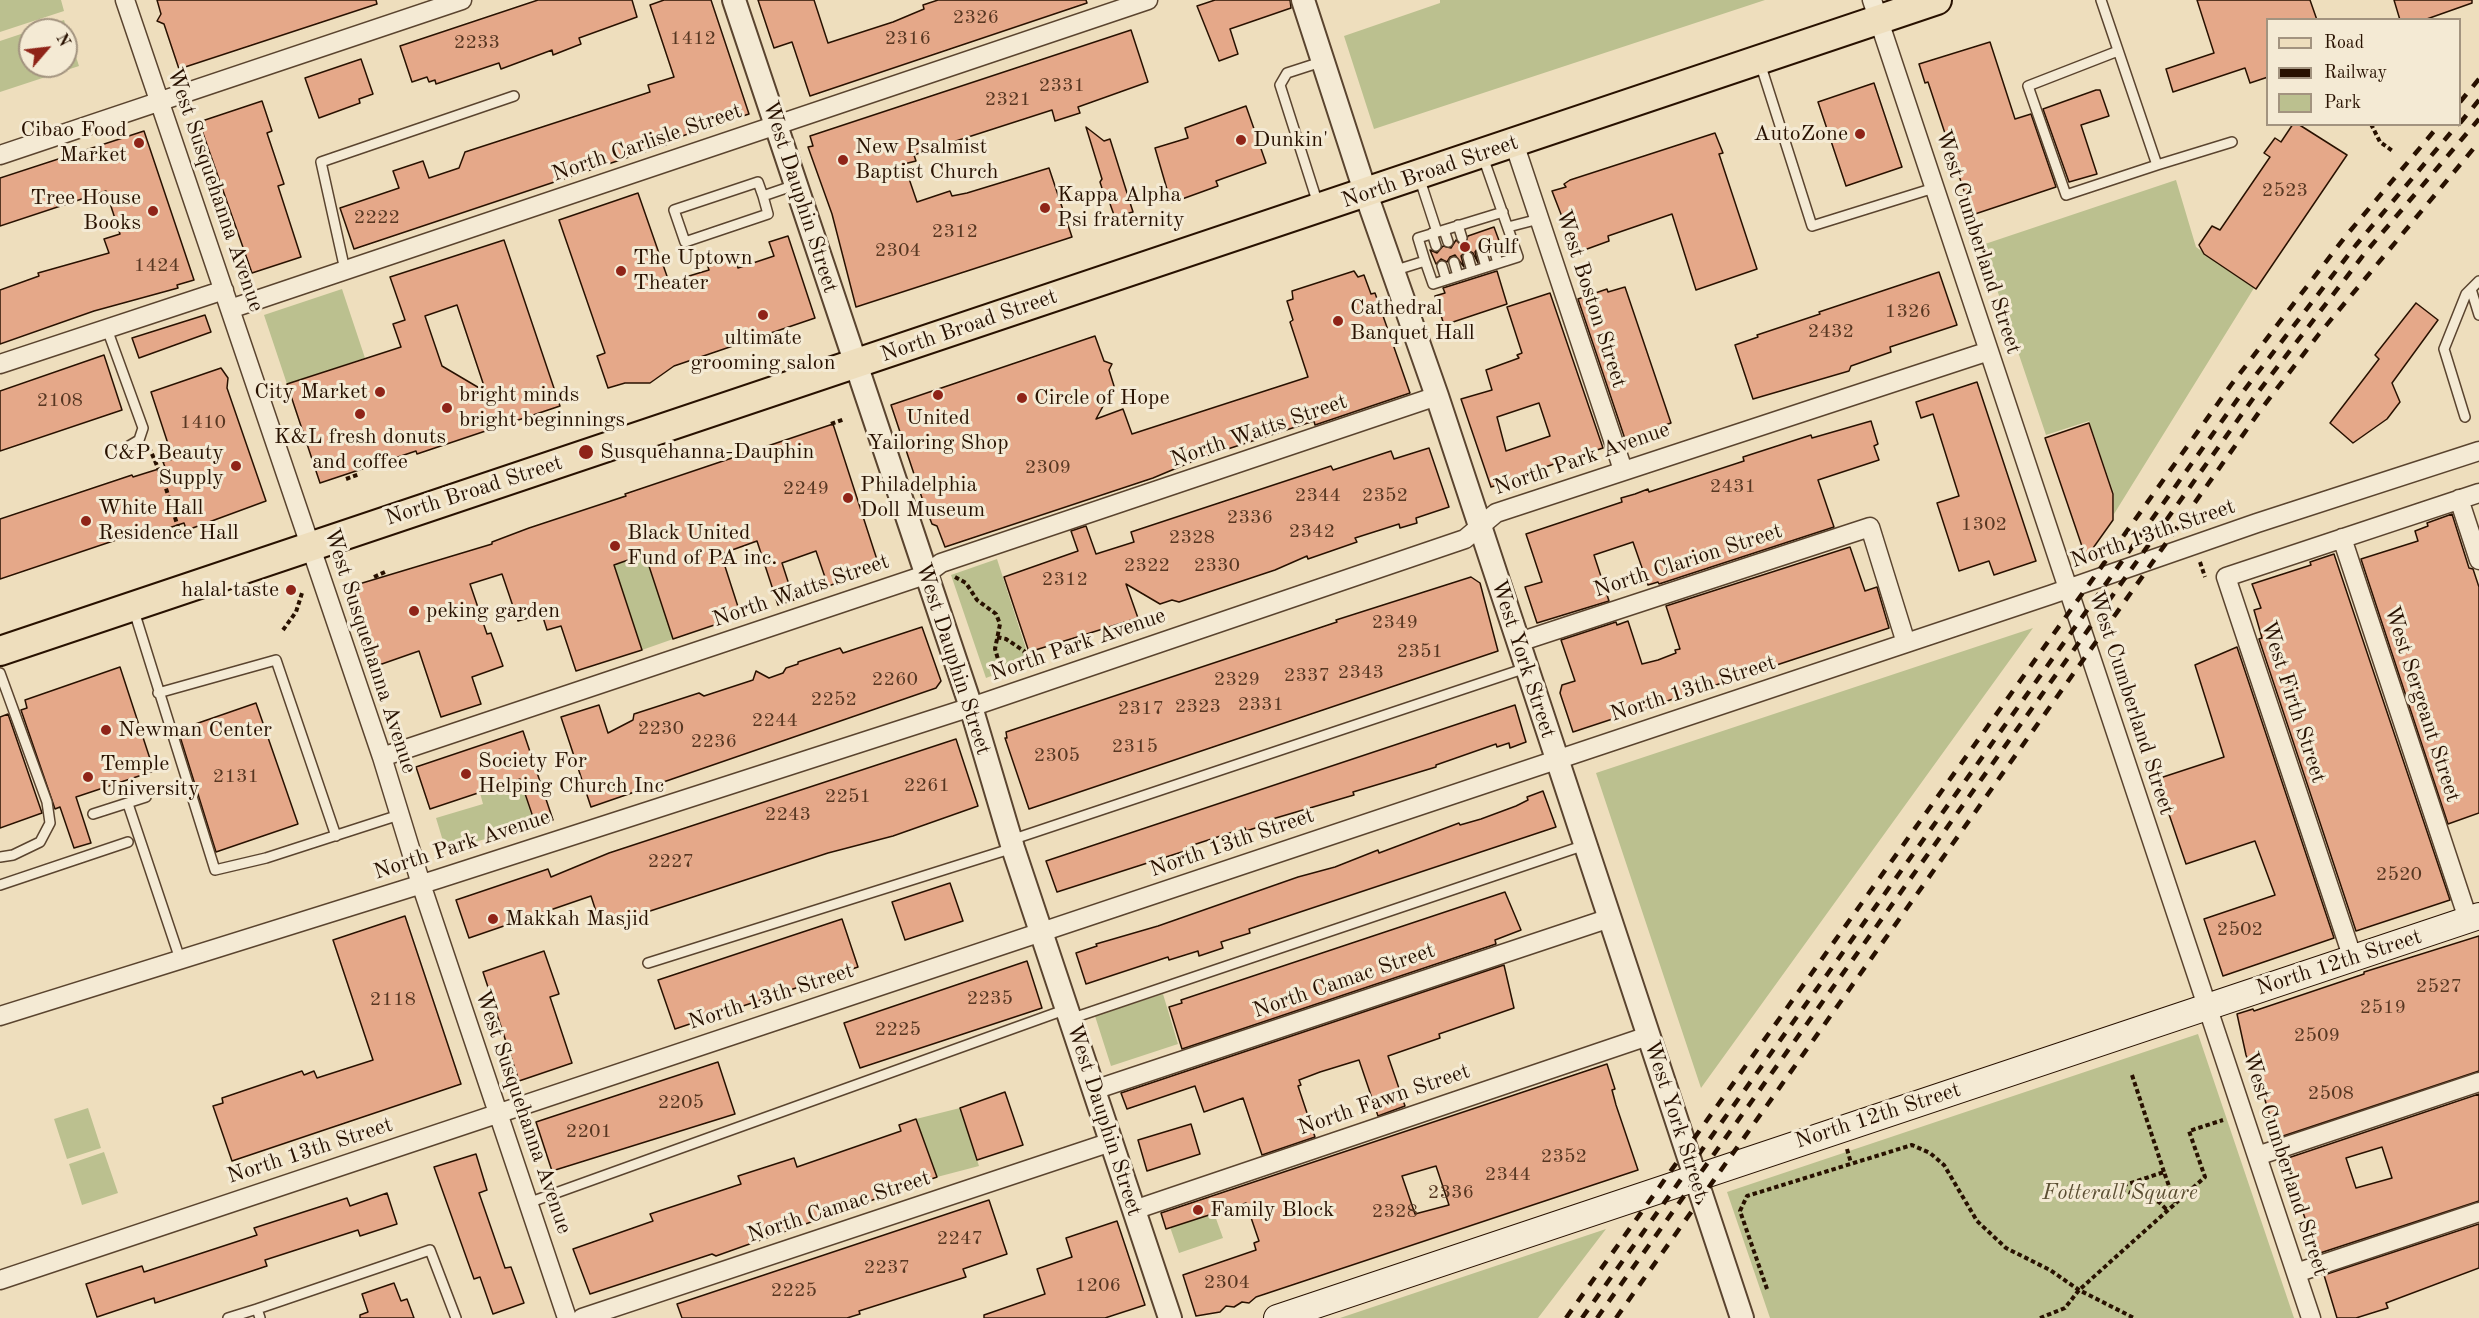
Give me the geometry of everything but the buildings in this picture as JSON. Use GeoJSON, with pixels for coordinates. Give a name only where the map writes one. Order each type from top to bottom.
{"type":"FeatureCollection","features":[{"type":"Feature","properties":{"kind":"main road","name":"North Broad Street"},"geometry":{"type":"LineString","coordinates":[[0,651],[1760,61],[1875,11],[1937,0]]}},
{"type":"Feature","properties":{"kind":"main road","name":"North 12th Street"},"geometry":{"type":"LineString","coordinates":[[1277,1318],[2474,918]]}},
{"type":"Feature","properties":{"kind":"street","name":"West Susquehanna Avenue"},"geometry":{"type":"LineString","coordinates":[[125,0],[381,757],[421,884],[567,1318]]}},
{"type":"Feature","properties":{"kind":"street"},"geometry":{"type":"LineString","coordinates":[[0,155],[462,0]]}},
{"type":"Feature","properties":{"kind":"street","name":"West Dauphin Street"},"geometry":{"type":"LineString","coordinates":[[734,0],[970,707],[1012,844],[1170,1318]]}},
{"type":"Feature","properties":{"kind":"street","name":"North Carlisle Street"},"geometry":{"type":"LineString","coordinates":[[230,309],[1148,0]]}},
{"type":"Feature","properties":{"kind":"street","name":"West York Street"},"geometry":{"type":"LineString","coordinates":[[1303,0],[1366,194],[1437,396],[1742,1318]]}},
{"type":"Feature","properties":{"kind":"street","name":"West Cumberland Street"},"geometry":{"type":"LineString","coordinates":[[1875,11],[2311,1318]]}},
{"type":"Feature","properties":{"kind":"street","name":"West Boston Street"},"geometry":{"type":"LineString","coordinates":[[1514,143],[1623,470]]}},
{"type":"Feature","properties":{"kind":"street"},"geometry":{"type":"LineString","coordinates":[[0,364],[224,290]]}},
{"type":"Feature","properties":{"kind":"street","name":"North Park Avenue"},"geometry":{"type":"LineString","coordinates":[[0,1016],[421,884],[970,707],[1465,539],[1496,513],[1989,351]]}},
{"type":"Feature","properties":{"kind":"street","name":"North Watts Street"},"geometry":{"type":"LineString","coordinates":[[381,757],[925,575],[941,563],[1437,396]]}},
{"type":"Feature","properties":{"kind":"street","name":"North 13th Street"},"geometry":{"type":"LineString","coordinates":[[0,1280],[2068,589],[2257,523],[2479,451]]}},
{"type":"Feature","properties":{"kind":"street"},"geometry":{"type":"LineString","coordinates":[[2342,538],[2479,493]]}},
{"type":"Feature","properties":{"kind":"street"},"geometry":{"type":"LineString","coordinates":[[2459,499],[2479,560]]}},
{"type":"Feature","properties":{"kind":"street","name":"North Clarion Street"},"geometry":{"type":"LineString","coordinates":[[1518,642],[1870,527],[1906,643]]}},
{"type":"Feature","properties":{"kind":"street","name":"West Sergeant Street"},"geometry":{"type":"LineString","coordinates":[[2342,538],[2474,918]]}},
{"type":"Feature","properties":{"kind":"street","name":"West Firth Street"},"geometry":{"type":"LineString","coordinates":[[2342,538],[2226,577],[2353,959]]}},
{"type":"Feature","properties":{"kind":"street","name":"North Camac Street"},"geometry":{"type":"LineString","coordinates":[[1094,1090],[1610,918]]}},
{"type":"Feature","properties":{"kind":"street","name":"North Fawn Street"},"geometry":{"type":"LineString","coordinates":[[1134,1210],[1648,1036]]}},
{"type":"Feature","properties":{"kind":"street"},"geometry":{"type":"LineString","coordinates":[[2257,1156],[2479,1082]]}},
{"type":"Feature","properties":{"kind":"street","name":"North Camac Street"},"geometry":{"type":"LineString","coordinates":[[582,1318],[1111,1142]]}},
{"type":"Feature","properties":{"kind":"street"},"geometry":{"type":"LineString","coordinates":[[2296,1273],[2479,1212]]}},
{"type":"Feature","properties":{"kind":"lane"},"geometry":{"type":"LineString","coordinates":[[2101,0],[2157,165]]}},
{"type":"Feature","properties":{"kind":"lane"},"geometry":{"type":"LineString","coordinates":[[2118,51],[2028,86],[2066,195],[2232,142]]}},
{"type":"Feature","properties":{"kind":"lane"},"geometry":{"type":"LineString","coordinates":[[1320,209],[1280,85],[1287,72],[1323,61]]}},
{"type":"Feature","properties":{"kind":"lane"},"geometry":{"type":"LineString","coordinates":[[1760,61],[1812,226],[1934,188]]}},
{"type":"Feature","properties":{"kind":"lane"},"geometry":{"type":"LineString","coordinates":[[345,270],[321,162],[514,96]]}},
{"type":"Feature","properties":{"kind":"lane"},"geometry":{"type":"LineString","coordinates":[[1482,154],[1503,212],[1518,257],[1433,284],[1418,238],[1503,212]]}},
{"type":"Feature","properties":{"kind":"lane"},"geometry":{"type":"LineString","coordinates":[[1418,176],[1438,232],[1448,242]]}},
{"type":"Feature","properties":{"kind":"lane"},"geometry":{"type":"LineString","coordinates":[[758,182],[763,196],[768,214],[685,242],[675,210],[758,182]]}},
{"type":"Feature","properties":{"kind":"lane"},"geometry":{"type":"LineString","coordinates":[[763,196],[795,185]]}},
{"type":"Feature","properties":{"kind":"lane"},"geometry":{"type":"LineString","coordinates":[[1484,218],[1488,230]]}},
{"type":"Feature","properties":{"kind":"lane"},"geometry":{"type":"LineString","coordinates":[[1508,227],[1539,219]]}},
{"type":"Feature","properties":{"kind":"lane"},"geometry":{"type":"LineString","coordinates":[[1472,222],[1475,233]]}},
{"type":"Feature","properties":{"kind":"lane"},"geometry":{"type":"LineString","coordinates":[[1458,225],[1462,238]]}},
{"type":"Feature","properties":{"kind":"lane"},"geometry":{"type":"LineString","coordinates":[[1436,246],[1438,232]]}},
{"type":"Feature","properties":{"kind":"lane"},"geometry":{"type":"LineString","coordinates":[[1494,249],[1498,263]]}},
{"type":"Feature","properties":{"kind":"lane"},"geometry":{"type":"LineString","coordinates":[[1482,253],[1486,267]]}},
{"type":"Feature","properties":{"kind":"lane"},"geometry":{"type":"LineString","coordinates":[[1468,257],[1472,271]]}},
{"type":"Feature","properties":{"kind":"lane"},"geometry":{"type":"LineString","coordinates":[[1393,271],[1425,261]]}},
{"type":"Feature","properties":{"kind":"lane"},"geometry":{"type":"LineString","coordinates":[[1454,262],[1458,276]]}},
{"type":"Feature","properties":{"kind":"lane"},"geometry":{"type":"LineString","coordinates":[[1442,266],[1446,279]]}},
{"type":"Feature","properties":{"kind":"lane"},"geometry":{"type":"LineString","coordinates":[[2465,417],[2444,350],[2466,294],[2479,281]]}},
{"type":"Feature","properties":{"kind":"lane"},"geometry":{"type":"LineString","coordinates":[[2471,289],[2479,315]]}},
{"type":"Feature","properties":{"kind":"lane"},"geometry":{"type":"LineString","coordinates":[[107,329],[143,428],[139,440],[124,449]]}},
{"type":"Feature","properties":{"kind":"lane"},"geometry":{"type":"LineString","coordinates":[[133,605],[158,693],[215,870],[336,836],[399,815]]}},
{"type":"Feature","properties":{"kind":"lane"},"geometry":{"type":"LineString","coordinates":[[158,693],[276,660],[336,836]]}},
{"type":"Feature","properties":{"kind":"lane"},"geometry":{"type":"LineString","coordinates":[[648,963],[1012,844],[1526,668]]}},
{"type":"Feature","properties":{"kind":"lane"},"geometry":{"type":"LineString","coordinates":[[0,673],[47,802],[50,823],[40,842],[13,855],[0,857]]}},
{"type":"Feature","properties":{"kind":"lane"},"geometry":{"type":"LineString","coordinates":[[93,814],[146,797]]}},
{"type":"Feature","properties":{"kind":"lane"},"geometry":{"type":"LineString","coordinates":[[128,804],[180,959]]}},
{"type":"Feature","properties":{"kind":"lane"},"geometry":{"type":"LineString","coordinates":[[0,885],[129,842]]}},
{"type":"Feature","properties":{"kind":"lane"},"geometry":{"type":"LineString","coordinates":[[528,1203],[1069,1014],[1585,845]]}},
{"type":"Feature","properties":{"kind":"lane"},"geometry":{"type":"LineString","coordinates":[[228,1318],[259,1313],[430,1250],[456,1318]]}},
{"type":"Feature","properties":{"kind":"path"},"geometry":{"type":"LineString","coordinates":[[2372,126],[2380,142],[2394,152]]}},
{"type":"Feature","properties":{"kind":"path"},"geometry":{"type":"LineString","coordinates":[[771,339],[784,334]]}},
{"type":"Feature","properties":{"kind":"path"},"geometry":{"type":"LineString","coordinates":[[831,424],[845,419]]}},
{"type":"Feature","properties":{"kind":"path"},"geometry":{"type":"LineString","coordinates":[[141,434],[154,455],[182,540]]}},
{"type":"Feature","properties":{"kind":"path"},"geometry":{"type":"LineString","coordinates":[[346,479],[360,474]]}},
{"type":"Feature","properties":{"kind":"path"},"geometry":{"type":"LineString","coordinates":[[374,577],[385,572]]}},
{"type":"Feature","properties":{"kind":"path"},"geometry":{"type":"LineString","coordinates":[[951,575],[966,583],[977,600],[996,614],[1000,624],[995,655],[1003,678]]}},
{"type":"Feature","properties":{"kind":"path"},"geometry":{"type":"LineString","coordinates":[[283,630],[296,612],[302,593]]}},
{"type":"Feature","properties":{"kind":"path"},"geometry":{"type":"LineString","coordinates":[[997,637],[1006,639],[1024,651],[1031,668]]}},
{"type":"Feature","properties":{"kind":"path"},"geometry":{"type":"LineString","coordinates":[[2132,1075],[2175,1203]]}},
{"type":"Feature","properties":{"kind":"path"},"geometry":{"type":"LineString","coordinates":[[2040,1318],[2065,1308],[2079,1290],[2205,1177],[2189,1131],[2223,1120]]}},
{"type":"Feature","properties":{"kind":"path"},"geometry":{"type":"LineString","coordinates":[[1767,1289],[1740,1211],[1747,1196],[1912,1145],[1930,1153],[1944,1165],[1977,1221],[2006,1248],[2050,1270],[2079,1290],[2134,1318]]}},
{"type":"Feature","properties":{"kind":"path"},"geometry":{"type":"LineString","coordinates":[[1846,1147],[1851,1162]]}},
{"type":"Feature","properties":{"kind":"path"},"geometry":{"type":"LineString","coordinates":[[2100,1193],[2164,1172]]}},
{"type":"Feature","properties":{"kind":"path"},"geometry":{"type":"LineString","coordinates":[[2116,1188],[2159,1202],[2167,1210]]}},
{"type":"Feature","properties":{"kind":"green space"},"geometry":{"type":"Polygon","coordinates":[[[0,0],[61,0],[64,11],[43,18],[18,18],[18,26],[0,32],[0,0]]]}},
{"type":"Feature","properties":{"kind":"green space"},"geometry":{"type":"Polygon","coordinates":[[[1440,0],[1765,0],[1374,129],[1344,36],[1440,3],[1440,0]]]}},
{"type":"Feature","properties":{"kind":"green space"},"geometry":{"type":"Polygon","coordinates":[[[18,35],[18,78],[43,78],[0,92],[0,41],[18,35]]]}},
{"type":"Feature","properties":{"kind":"green space"},"geometry":{"type":"Polygon","coordinates":[[[2176,180],[2196,247],[2254,288],[2114,514],[2114,494],[2089,421],[2046,435],[1982,245],[2176,180]]]}},
{"type":"Feature","properties":{"kind":"green space"},"geometry":{"type":"Polygon","coordinates":[[[342,289],[365,358],[287,384],[264,315],[342,289]]]}},
{"type":"Feature","properties":{"kind":"green space"},"geometry":{"type":"Polygon","coordinates":[[[626,495],[676,638],[642,650],[613,563],[619,528],[610,500],[626,495]]]}},
{"type":"Feature","properties":{"kind":"green space"},"geometry":{"type":"Polygon","coordinates":[[[997,559],[1030,661],[986,678],[951,575],[997,559]]]}},
{"type":"Feature","properties":{"kind":"green space"},"geometry":{"type":"Polygon","coordinates":[[[2033,628],[1701,1088],[1596,773],[2033,628]]]}},
{"type":"Feature","properties":{"kind":"green space"},"geometry":{"type":"Polygon","coordinates":[[[520,780],[534,824],[446,851],[436,818],[483,804],[480,793],[520,780]]]}},
{"type":"Feature","properties":{"kind":"green space"},"geometry":{"type":"Polygon","coordinates":[[[1163,994],[1178,1044],[1111,1066],[1095,1016],[1163,994]]]}},
{"type":"Feature","properties":{"kind":"green space","name":"Fotterall Square"},"geometry":{"type":"Polygon","coordinates":[[[2198,1034],[2294,1318],[1770,1318],[1727,1192],[2198,1034]]]}},
{"type":"Feature","properties":{"kind":"green space"},"geometry":{"type":"Polygon","coordinates":[[[88,1108],[101,1148],[67,1159],[54,1119],[88,1108]]]}},
{"type":"Feature","properties":{"kind":"green space"},"geometry":{"type":"Polygon","coordinates":[[[960,1108],[979,1166],[937,1177],[916,1119],[960,1108]]]}},
{"type":"Feature","properties":{"kind":"green space"},"geometry":{"type":"Polygon","coordinates":[[[104,1152],[118,1193],[82,1205],[69,1164],[104,1152]]]}},
{"type":"Feature","properties":{"kind":"green space"},"geometry":{"type":"Polygon","coordinates":[[[1214,1213],[1223,1238],[1179,1253],[1170,1227],[1214,1213]]]}},
{"type":"Feature","properties":{"kind":"green space"},"geometry":{"type":"Polygon","coordinates":[[[1606,1229],[1538,1318],[1340,1318],[1606,1229]]]}},
{"type":"Feature","properties":{"kind":"railway"},"geometry":{"type":"LineString","coordinates":[[2461,101],[2479,79]]}},
{"type":"Feature","properties":{"kind":"railway"},"geometry":{"type":"LineString","coordinates":[[2461,122],[2479,100]]}},
{"type":"Feature","properties":{"kind":"railway"},"geometry":{"type":"LineString","coordinates":[[1597,1318],[2252,400],[2365,253],[2479,119]]}},
{"type":"Feature","properties":{"kind":"railway"},"geometry":{"type":"LineString","coordinates":[[1566,1318],[2231,385],[2345,237],[2438,126]]}},
{"type":"Feature","properties":{"kind":"railway"},"geometry":{"type":"LineString","coordinates":[[1582,1318],[2242,393],[2356,245],[2456,126]]}},
{"type":"Feature","properties":{"kind":"railway"},"geometry":{"type":"LineString","coordinates":[[1616,1318],[2262,408],[2319,334],[2479,142]]}},
{"type":"Feature","properties":{"kind":"place","name":"AutoZone"},"geometry":{"type":"Point","coordinates":[1860,134]}},
{"type":"Feature","properties":{"kind":"place","name":"Dunkin'"},"geometry":{"type":"Point","coordinates":[1241,140]}},
{"type":"Feature","properties":{"kind":"place","name":"Cibao Food Market"},"geometry":{"type":"Point","coordinates":[139,143]}},
{"type":"Feature","properties":{"kind":"place","name":"New Psalmist Baptist Church"},"geometry":{"type":"Point","coordinates":[843,160]}},
{"type":"Feature","properties":{"kind":"place","name":"Kappa Alpha Psi fraternity"},"geometry":{"type":"Point","coordinates":[1045,208]}},
{"type":"Feature","properties":{"kind":"place","name":"Tree House Books"},"geometry":{"type":"Point","coordinates":[153,211]}},
{"type":"Feature","properties":{"kind":"place","name":"Gulf"},"geometry":{"type":"Point","coordinates":[1465,247]}},
{"type":"Feature","properties":{"kind":"place","name":"The Uptown Theater"},"geometry":{"type":"Point","coordinates":[621,271]}},
{"type":"Feature","properties":{"kind":"place","name":"ultimate grooming salon"},"geometry":{"type":"Point","coordinates":[763,315]}},
{"type":"Feature","properties":{"kind":"place","name":"Cathedral Banquet Hall"},"geometry":{"type":"Point","coordinates":[1338,321]}},
{"type":"Feature","properties":{"kind":"place","name":"City Market"},"geometry":{"type":"Point","coordinates":[380,392]}},
{"type":"Feature","properties":{"kind":"place","name":"United Yailoring Shop"},"geometry":{"type":"Point","coordinates":[938,395]}},
{"type":"Feature","properties":{"kind":"place","name":"Circle of Hope"},"geometry":{"type":"Point","coordinates":[1022,398]}},
{"type":"Feature","properties":{"kind":"place","name":"bright minds bright beginnings"},"geometry":{"type":"Point","coordinates":[447,408]}},
{"type":"Feature","properties":{"kind":"place","name":"K&L fresh donuts and coffee"},"geometry":{"type":"Point","coordinates":[360,414]}},
{"type":"Feature","properties":{"kind":"place","name":"Susquehanna-Dauphin"},"geometry":{"type":"Point","coordinates":[586,452]}},
{"type":"Feature","properties":{"kind":"place","name":"C&P Beauty Supply"},"geometry":{"type":"Point","coordinates":[236,466]}},
{"type":"Feature","properties":{"kind":"place","name":"Philadelphia Doll Museum"},"geometry":{"type":"Point","coordinates":[848,498]}},
{"type":"Feature","properties":{"kind":"place","name":"White Hall Residence Hall"},"geometry":{"type":"Point","coordinates":[86,521]}},
{"type":"Feature","properties":{"kind":"place","name":"Black United Fund of PA inc."},"geometry":{"type":"Point","coordinates":[615,546]}},
{"type":"Feature","properties":{"kind":"place","name":"halal taste"},"geometry":{"type":"Point","coordinates":[291,590]}},
{"type":"Feature","properties":{"kind":"place","name":"peking garden"},"geometry":{"type":"Point","coordinates":[414,611]}},
{"type":"Feature","properties":{"kind":"place","name":"Newman Center"},"geometry":{"type":"Point","coordinates":[106,730]}},
{"type":"Feature","properties":{"kind":"place","name":"Society For Helping Church Inc"},"geometry":{"type":"Point","coordinates":[466,774]}},
{"type":"Feature","properties":{"kind":"place","name":"Temple University"},"geometry":{"type":"Point","coordinates":[88,777]}},
{"type":"Feature","properties":{"kind":"place","name":"Makkah Masjid"},"geometry":{"type":"Point","coordinates":[493,919]}},
{"type":"Feature","properties":{"kind":"place","name":"Family Block"},"geometry":{"type":"Point","coordinates":[1198,1210]}}]}
